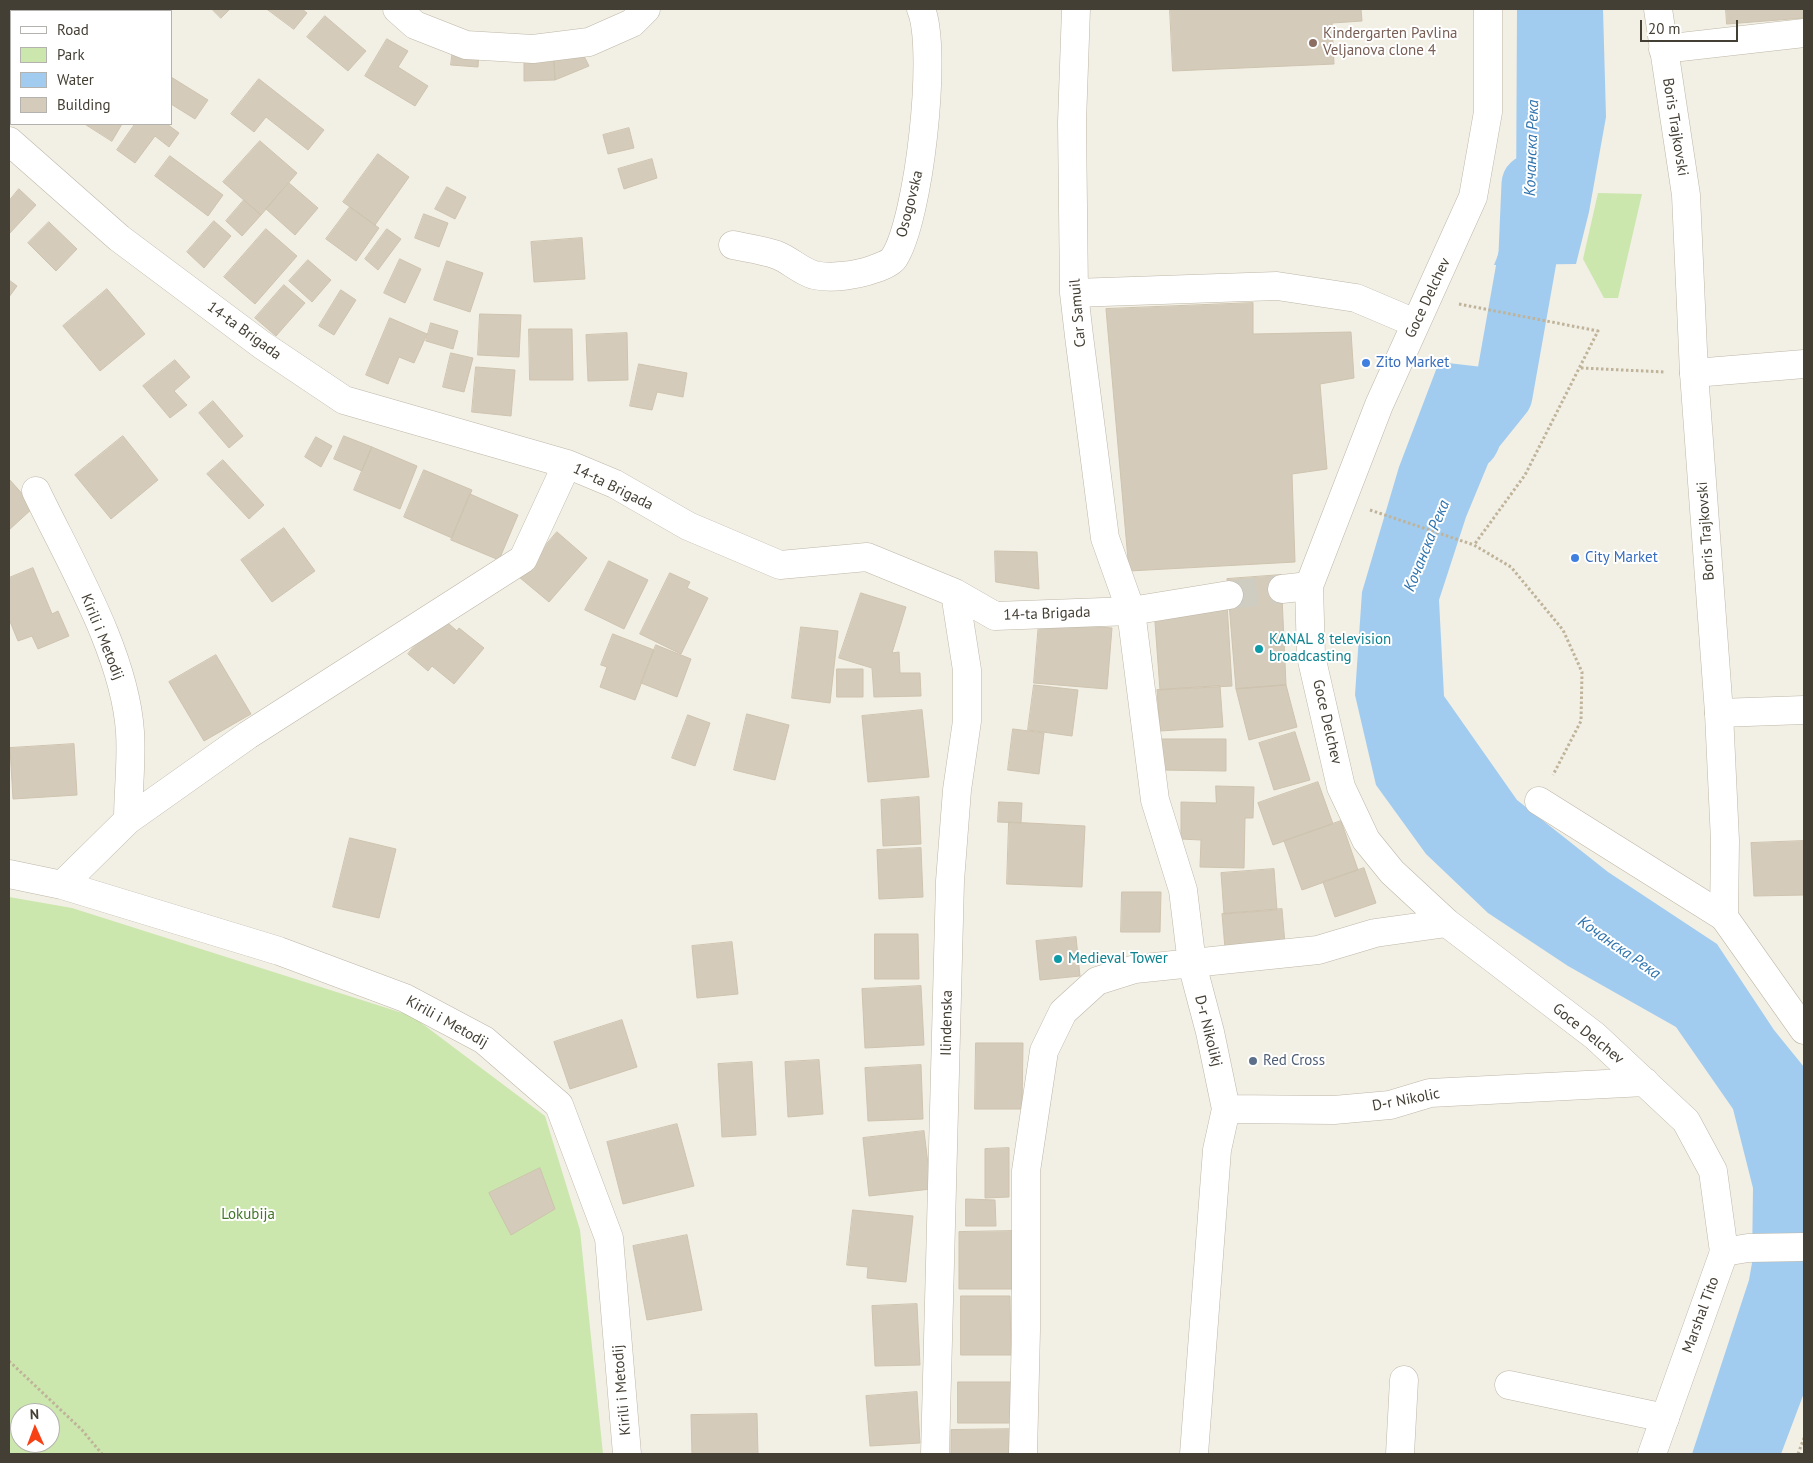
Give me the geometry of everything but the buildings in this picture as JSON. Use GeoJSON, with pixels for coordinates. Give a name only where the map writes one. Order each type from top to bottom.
{"type":"FeatureCollection","features":[{"type":"Feature","properties":{"kind":"street"},"geometry":{"type":"LineString","coordinates":[[397,9],[414,25],[466,46],[533,48],[589,42],[632,23],[646,9]]}},
{"type":"Feature","properties":{"kind":"street","name":"Osogovska"},"geometry":{"type":"LineString","coordinates":[[733,245],[778,255],[815,275],[846,275],[873,270],[893,260],[907,230],[919,169],[928,68],[926,19],[921,9]]}},
{"type":"Feature","properties":{"kind":"street","name":"Car Samuil"},"geometry":{"type":"LineString","coordinates":[[1076,9],[1072,122],[1074,293],[1105,538],[1131,611]]}},
{"type":"Feature","properties":{"kind":"street","name":"Goce Delchev"},"geometry":{"type":"LineString","coordinates":[[1488,9],[1488,112],[1473,197],[1378,405],[1343,502],[1309,586],[1312,656],[1341,787],[1366,840],[1392,872],[1447,923],[1595,1036],[1686,1121],[1713,1171],[1736,1250]]}},
{"type":"Feature","properties":{"kind":"street","name":"Boris Trajkovski"},"geometry":{"type":"LineString","coordinates":[[1658,9],[1686,195],[1694,373],[1719,713],[1725,841],[1724,917]]}},
{"type":"Feature","properties":{"kind":"street"},"geometry":{"type":"LineString","coordinates":[[1663,49],[1804,32]]}},
{"type":"Feature","properties":{"kind":"street","name":"14-ta Brigada"},"geometry":{"type":"LineString","coordinates":[[9,141],[118,238],[262,345],[344,400],[567,464],[615,484],[688,526],[780,565],[867,557],[954,593],[995,616],[1131,611],[1229,595]]}},
{"type":"Feature","properties":{"kind":"street"},"geometry":{"type":"LineString","coordinates":[[1074,293],[1277,286],[1356,298],[1415,323]]}},
{"type":"Feature","properties":{"kind":"street"},"geometry":{"type":"LineString","coordinates":[[1694,373],[1804,364]]}},
{"type":"Feature","properties":{"kind":"street"},"geometry":{"type":"LineString","coordinates":[[62,885],[128,820],[248,735],[523,559],[567,464]]}},
{"type":"Feature","properties":{"kind":"street","name":"Kirili i Metodij"},"geometry":{"type":"LineString","coordinates":[[36,491],[85,592],[112,654],[122,684],[130,732],[128,820]]}},
{"type":"Feature","properties":{"kind":"street"},"geometry":{"type":"LineString","coordinates":[[1282,589],[1309,586]]}},
{"type":"Feature","properties":{"kind":"street","name":"Ilindenska"},"geometry":{"type":"LineString","coordinates":[[935,1454],[950,881],[957,790],[967,721],[966,670],[954,593]]}},
{"type":"Feature","properties":{"kind":"street","name":"D-r Nikolikj"},"geometry":{"type":"LineString","coordinates":[[1131,611],[1155,800],[1183,890],[1192,964],[1210,1032],[1226,1109],[1217,1150],[1194,1454]]}},
{"type":"Feature","properties":{"kind":"street"},"geometry":{"type":"LineString","coordinates":[[1719,713],[1804,710]]}},
{"type":"Feature","properties":{"kind":"street"},"geometry":{"type":"LineString","coordinates":[[1539,801],[1724,917],[1804,1030]]}},
{"type":"Feature","properties":{"kind":"street","name":"Kirili i Metodij"},"geometry":{"type":"LineString","coordinates":[[9,874],[62,885],[279,951],[404,998],[484,1040],[559,1105],[609,1238],[627,1454]]}},
{"type":"Feature","properties":{"kind":"street"},"geometry":{"type":"LineString","coordinates":[[1023,1454],[1026,1330],[1026,1171],[1044,1051],[1063,1012],[1097,981],[1135,969],[1318,950],[1375,933],[1447,923]]}},
{"type":"Feature","properties":{"kind":"street","name":"D-r Nikolic"},"geometry":{"type":"LineString","coordinates":[[1226,1109],[1334,1110],[1390,1105],[1430,1093],[1645,1082]]}},
{"type":"Feature","properties":{"kind":"street"},"geometry":{"type":"LineString","coordinates":[[1736,1250],[1804,1247]]}},
{"type":"Feature","properties":{"kind":"street","name":"Marshal Tito"},"geometry":{"type":"LineString","coordinates":[[1652,1454],[1664,1418],[1736,1250]]}},
{"type":"Feature","properties":{"kind":"street"},"geometry":{"type":"LineString","coordinates":[[1400,1454],[1404,1380]]}},
{"type":"Feature","properties":{"kind":"street"},"geometry":{"type":"LineString","coordinates":[[1509,1385],[1664,1418]]}},
{"type":"Feature","properties":{"kind":"path"},"geometry":{"type":"LineString","coordinates":[[1428,298],[1598,331],[1581,368],[1525,475],[1474,545]]}},
{"type":"Feature","properties":{"kind":"path"},"geometry":{"type":"LineString","coordinates":[[1581,368],[1694,373]]}},
{"type":"Feature","properties":{"kind":"path"},"geometry":{"type":"LineString","coordinates":[[1343,502],[1474,545],[1510,567],[1563,630],[1582,672],[1581,721],[1539,801]]}},
{"type":"Feature","properties":{"kind":"path"},"geometry":{"type":"LineString","coordinates":[[9,1361],[82,1430],[102,1454]]}},
{"type":"Feature","properties":{"kind":"path"},"geometry":{"type":"LineString","coordinates":[[1798,1454],[1804,1438]]}},
{"type":"Feature","properties":{"kind":"green space"},"geometry":{"type":"Polygon","coordinates":[[[1598,193],[1642,194],[1618,298],[1604,298],[1583,259],[1598,193]]]}},
{"type":"Feature","properties":{"kind":"green space","name":"Lokubija"},"geometry":{"type":"Polygon","coordinates":[[[9,897],[72,908],[412,1016],[545,1116],[580,1230],[603,1454],[9,1454],[9,897]]]}},
{"type":"Feature","properties":{"kind":"water"},"geometry":{"type":"Polygon","coordinates":[[[1517,9],[1603,9],[1606,117],[1589,212],[1576,264],[1494,265],[1516,210],[1517,9]]]}},
{"type":"Feature","properties":{"kind":"water"},"geometry":{"type":"Polygon","coordinates":[[[1439,362],[1526,372],[1466,517],[1439,600],[1444,696],[1517,800],[1608,872],[1717,944],[1774,1030],[1804,1067],[1804,1393],[1781,1454],[1692,1454],[1749,1280],[1752,1263],[1753,1188],[1733,1109],[1676,1027],[1568,966],[1488,913],[1426,854],[1376,785],[1355,695],[1362,592],[1399,467],[1439,362]]]}},
{"type":"Feature","properties":{"kind":"waterway","name":"Кочанска Река"},"geometry":{"type":"LineString","coordinates":[[1470,440],[1474,431],[1503,395],[1528,254],[1531,184]]}},
{"type":"Feature","properties":{"kind":"tunnel"},"geometry":{"type":"LineString","coordinates":[[1229,595],[1282,589]]}},
{"type":"Feature","properties":{"kind":"place","name":"Kindergarten Pavlina Veljanova clone 4"},"geometry":{"type":"Point","coordinates":[1313,43]}},
{"type":"Feature","properties":{"kind":"place","name":"Zito Market"},"geometry":{"type":"Point","coordinates":[1366,363]}},
{"type":"Feature","properties":{"kind":"place","name":"City Market"},"geometry":{"type":"Point","coordinates":[1575,558]}},
{"type":"Feature","properties":{"kind":"place","name":"KANAL 8 television broadcasting"},"geometry":{"type":"Point","coordinates":[1259,649]}},
{"type":"Feature","properties":{"kind":"place","name":"Medieval Tower"},"geometry":{"type":"Point","coordinates":[1058,959]}},
{"type":"Feature","properties":{"kind":"place","name":"Red Cross"},"geometry":{"type":"Point","coordinates":[1253,1061]}}]}
